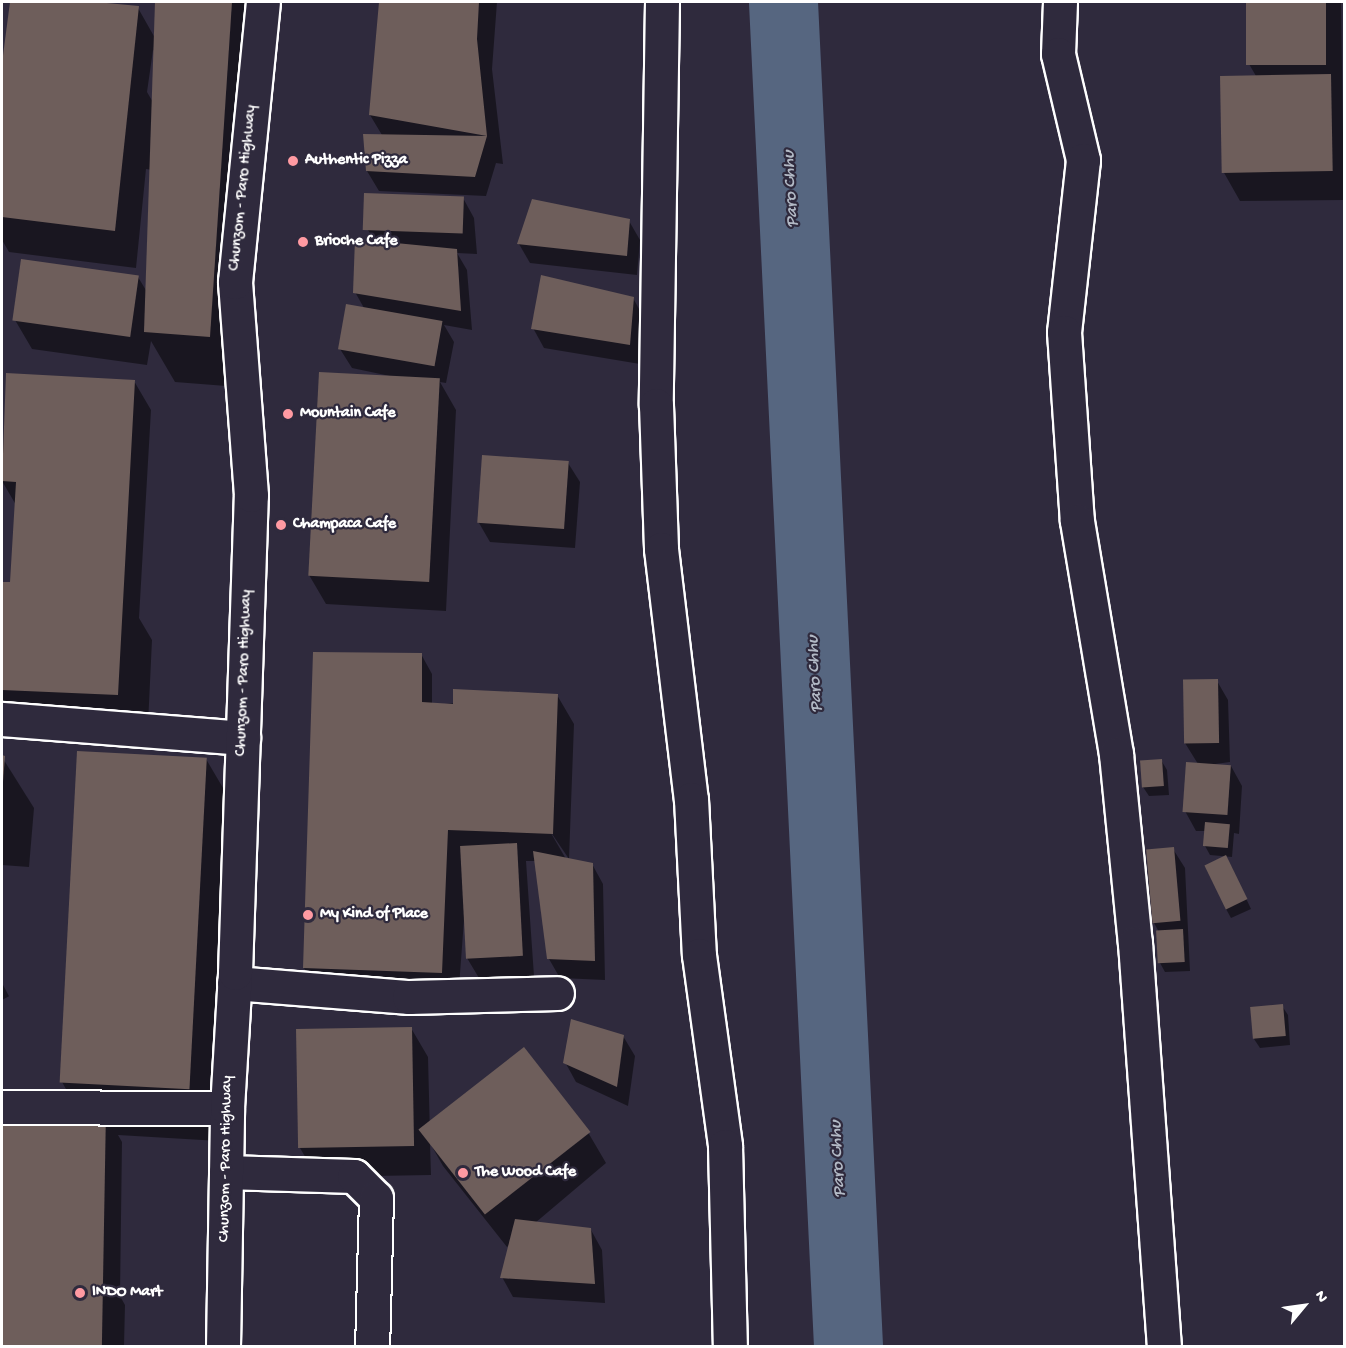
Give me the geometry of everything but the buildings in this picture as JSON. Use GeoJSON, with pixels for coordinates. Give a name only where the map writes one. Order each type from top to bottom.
{"type":"FeatureCollection","features":[{"type":"Feature","properties":{"kind":"street","name":"Chunzom - Paro Highway"},"geometry":{"type":"LineString","coordinates":[[223,1347],[227,1108],[234,983],[251,495],[235,282],[263,2]]}},
{"type":"Feature","properties":{"kind":"street"},"geometry":{"type":"LineString","coordinates":[[662,2],[656,405],[661,549],[690,799],[699,955],[725,1146],[730,1347]]}},
{"type":"Feature","properties":{"kind":"street"},"geometry":{"type":"LineString","coordinates":[[1060,2],[1058,54],[1083,160],[1064,332],[1077,521],[1116,754],[1137,977],[1164,1347]]}},
{"type":"Feature","properties":{"kind":"street"},"geometry":{"type":"LineString","coordinates":[[2,719],[243,738]]}},
{"type":"Feature","properties":{"kind":"street"},"geometry":{"type":"LineString","coordinates":[[234,983],[409,997],[557,993]]}},
{"type":"Feature","properties":{"kind":"street"},"geometry":{"type":"LineString","coordinates":[[2,1107],[227,1108]]}},
{"type":"Feature","properties":{"kind":"street"},"geometry":{"type":"LineString","coordinates":[[226,1172],[354,1176],[376,1197],[372,1347]]}},
{"type":"Feature","properties":{"kind":"waterway","name":"Paro Chhu"},"geometry":{"type":"LineString","coordinates":[[783,2],[848,1346]]}},
{"type":"Feature","properties":{"kind":"place","name":"Authentic Pizza"},"geometry":{"type":"Point","coordinates":[293,161]}},
{"type":"Feature","properties":{"kind":"place","name":"Brioche Cafe"},"geometry":{"type":"Point","coordinates":[303,242]}},
{"type":"Feature","properties":{"kind":"place","name":"Mountain Cafe"},"geometry":{"type":"Point","coordinates":[288,414]}},
{"type":"Feature","properties":{"kind":"place","name":"Champaca Cafe"},"geometry":{"type":"Point","coordinates":[281,525]}},
{"type":"Feature","properties":{"kind":"place","name":"My Kind of Place"},"geometry":{"type":"Point","coordinates":[308,915]}},
{"type":"Feature","properties":{"kind":"place","name":"The Wood Cafe"},"geometry":{"type":"Point","coordinates":[463,1173]}},
{"type":"Feature","properties":{"kind":"place","name":"INDO Mart"},"geometry":{"type":"Point","coordinates":[80,1293]}}]}
